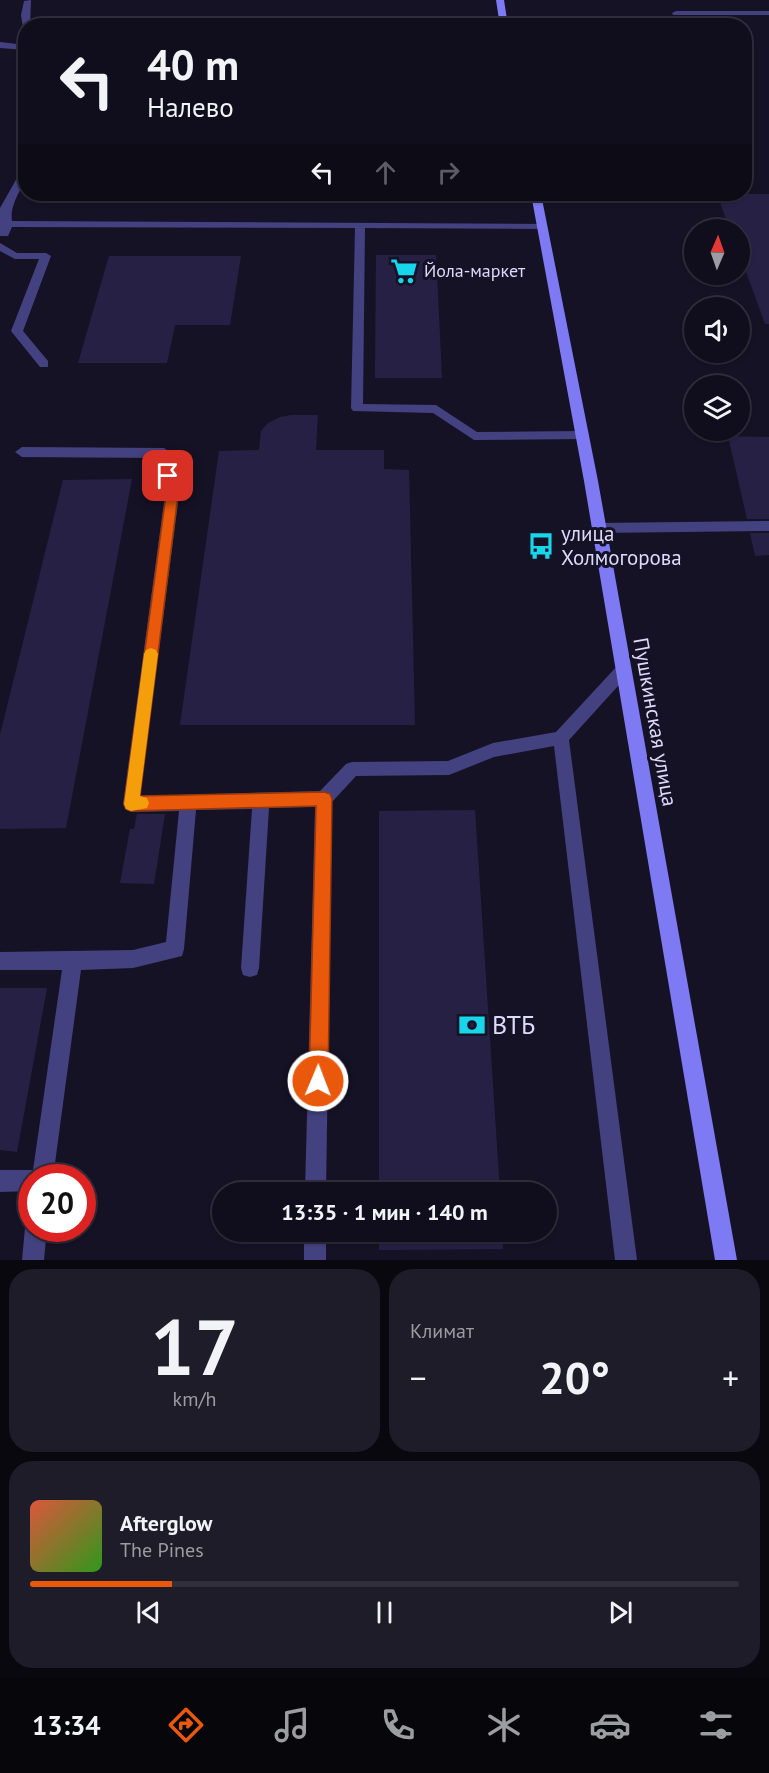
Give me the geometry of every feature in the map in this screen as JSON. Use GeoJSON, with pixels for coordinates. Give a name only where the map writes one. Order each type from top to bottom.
{"type":"FeatureCollection","features":[{"type":"Feature","properties":{"kind":"main road"},"geometry":{"type":"LineString","coordinates":[[500,0],[503,18]]}},
{"type":"Feature","properties":{"kind":"main road","name":"Пушкинская улица"},"geometry":{"type":"LineString","coordinates":[[538,201],[582,435],[726,1260]]}},
{"type":"Feature","properties":{"kind":"street"},"geometry":{"type":"LineString","coordinates":[[25,18],[28,1]]}},
{"type":"Feature","properties":{"kind":"street"},"geometry":{"type":"LineString","coordinates":[[676,13],[769,13]]}},
{"type":"Feature","properties":{"kind":"street"},"geometry":{"type":"LineString","coordinates":[[0,45],[18,47]]}},
{"type":"Feature","properties":{"kind":"street"},"geometry":{"type":"LineString","coordinates":[[18,185],[5,208],[0,246],[15,256],[46,256],[17,331],[44,364]]}},
{"type":"Feature","properties":{"kind":"street"},"geometry":{"type":"LineString","coordinates":[[3,225],[543,226]]}},
{"type":"Feature","properties":{"kind":"street"},"geometry":{"type":"LineString","coordinates":[[360,225],[357,408],[436,409],[474,436],[582,435]]}},
{"type":"Feature","properties":{"kind":"street"},"geometry":{"type":"LineString","coordinates":[[22,452],[164,453],[172,495],[131,804],[324,799]]}},
{"type":"Feature","properties":{"kind":"street"},"geometry":{"type":"LineString","coordinates":[[598,528],[769,526]]}},
{"type":"Feature","properties":{"kind":"street"},"geometry":{"type":"LineString","coordinates":[[316,1182],[324,799],[352,769],[449,768],[493,750],[561,738],[623,670]]}},
{"type":"Feature","properties":{"kind":"street"},"geometry":{"type":"LineString","coordinates":[[561,738],[626,1260]]}},
{"type":"Feature","properties":{"kind":"street"},"geometry":{"type":"LineString","coordinates":[[250,968],[261,801]]}},
{"type":"Feature","properties":{"kind":"street"},"geometry":{"type":"LineString","coordinates":[[0,961],[133,960],[175,949],[188,803]]}},
{"type":"Feature","properties":{"kind":"street"},"geometry":{"type":"LineString","coordinates":[[44,1164],[73,961]]}},
{"type":"Feature","properties":{"kind":"street"},"geometry":{"type":"LineString","coordinates":[[0,1181],[18,1180]]}},
{"type":"Feature","properties":{"kind":"street"},"geometry":{"type":"LineString","coordinates":[[33,1260],[35,1242]]}},
{"type":"Feature","properties":{"kind":"street"},"geometry":{"type":"LineString","coordinates":[[315,1242],[315,1260]]}},
{"type":"Feature","properties":{"kind":"building"},"geometry":{"type":"Polygon","coordinates":[[[752,194],[769,194],[769,324],[765,324],[750,283],[750,219],[726,219],[720,201],[752,201],[752,194]]]}},
{"type":"Feature","properties":{"kind":"building"},"geometry":{"type":"Polygon","coordinates":[[[376,255],[436,255],[442,378],[375,378],[376,255]]]}},
{"type":"Feature","properties":{"kind":"building"},"geometry":{"type":"Polygon","coordinates":[[[109,256],[241,256],[230,325],[175,325],[167,363],[78,363],[109,256]]]}},
{"type":"Feature","properties":{"kind":"building"},"geometry":{"type":"Polygon","coordinates":[[[291,415],[318,415],[316,450],[384,450],[384,469],[409,470],[415,725],[180,725],[219,451],[259,450],[261,431],[268,423],[291,415]]]}},
{"type":"Feature","properties":{"kind":"building"},"geometry":{"type":"Polygon","coordinates":[[[750,437],[769,437],[769,519],[747,519],[729,441],[750,441],[750,437]]]}},
{"type":"Feature","properties":{"kind":"building"},"geometry":{"type":"Polygon","coordinates":[[[132,479],[66,828],[0,829],[0,735],[63,480],[132,479]]]}},
{"type":"Feature","properties":{"kind":"building"},"geometry":{"type":"Polygon","coordinates":[[[750,533],[769,533],[769,555],[755,556],[750,533]]]}},
{"type":"Feature","properties":{"kind":"building"},"geometry":{"type":"Polygon","coordinates":[[[475,810],[499,1182],[379,1182],[379,811],[475,810]]]}},
{"type":"Feature","properties":{"kind":"building"},"geometry":{"type":"Polygon","coordinates":[[[137,814],[165,814],[154,884],[120,883],[130,829],[134,829],[137,814]]]}},
{"type":"Feature","properties":{"kind":"building"},"geometry":{"type":"Polygon","coordinates":[[[0,988],[47,988],[17,1152],[0,1150],[0,988]]]}},
{"type":"Feature","properties":{"kind":"building"},"geometry":{"type":"Polygon","coordinates":[[[379,1242],[503,1242],[503,1249],[379,1250],[379,1242]]]}},
{"type":"Feature","properties":{"kind":"slow traffic"},"geometry":{"type":"LineString","coordinates":[[142,803],[131,804],[151,654]]}},
{"type":"Feature","properties":{"kind":"place","name":"Йола-маркет"},"geometry":{"type":"Point","coordinates":[404,271]}},
{"type":"Feature","properties":{"kind":"place","name":"улица Холмогорова"},"geometry":{"type":"Point","coordinates":[541,546]}},
{"type":"Feature","properties":{"kind":"place","name":"ВТБ"},"geometry":{"type":"Point","coordinates":[472,1025]}},
{"type":"Feature","properties":{"kind":"route"},"geometry":{"type":"LineString","coordinates":[[168,476],[172,495],[131,804],[324,799],[318,1081]]}}]}
